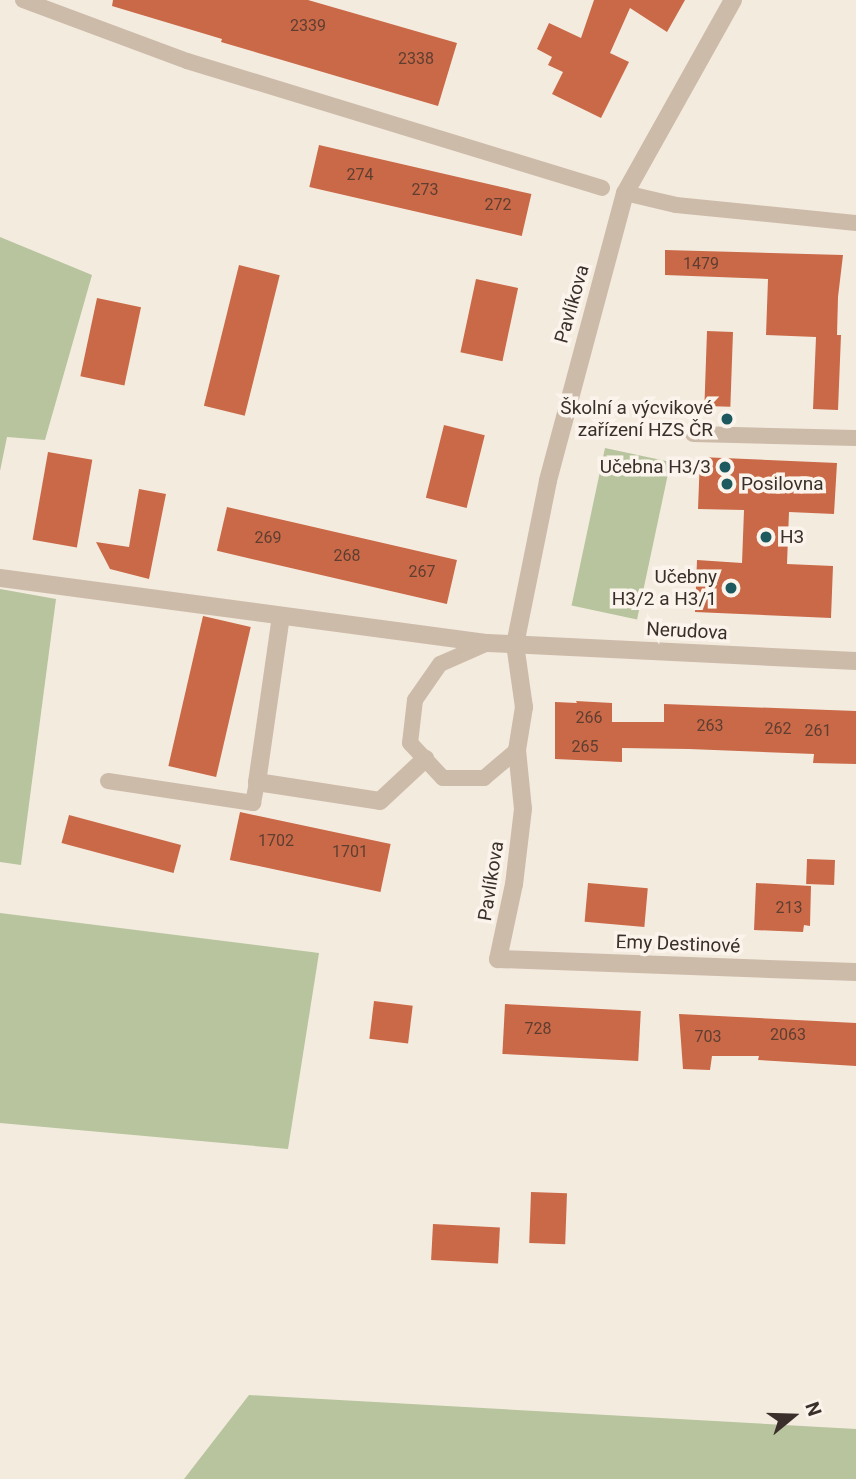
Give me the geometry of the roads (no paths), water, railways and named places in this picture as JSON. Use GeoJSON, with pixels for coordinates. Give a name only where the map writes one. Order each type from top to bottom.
{"type":"FeatureCollection","features":[{"type":"Feature","properties":{"kind":"street","name":"Pavlíkova"},"geometry":{"type":"LineString","coordinates":[[498,959],[514,884],[523,808],[517,750],[524,707],[515,644],[566,408],[625,193],[733,0]]}},
{"type":"Feature","properties":{"kind":"street"},"geometry":{"type":"LineString","coordinates":[[0,578],[488,643],[515,644]]}},
{"type":"Feature","properties":{"kind":"street"},"geometry":{"type":"LineString","coordinates":[[281,616],[257,782],[380,801],[425,759]]}},
{"type":"Feature","properties":{"kind":"street","name":"Nerudova"},"geometry":{"type":"LineString","coordinates":[[515,644],[856,661]]}},
{"type":"Feature","properties":{"kind":"street","name":"Emy Destinové"},"geometry":{"type":"LineString","coordinates":[[498,959],[856,972]]}},
{"type":"Feature","properties":{"kind":"lane"},"geometry":{"type":"LineString","coordinates":[[23,0],[187,61],[602,188]]}},
{"type":"Feature","properties":{"kind":"lane"},"geometry":{"type":"LineString","coordinates":[[625,193],[676,205],[856,223]]}},
{"type":"Feature","properties":{"kind":"lane"},"geometry":{"type":"LineString","coordinates":[[693,434],[856,438]]}},
{"type":"Feature","properties":{"kind":"lane"},"geometry":{"type":"LineString","coordinates":[[488,643],[440,664],[415,701],[410,743],[443,778],[484,778],[517,750]]}},
{"type":"Feature","properties":{"kind":"lane"},"geometry":{"type":"LineString","coordinates":[[107,781],[253,803],[257,782]]}},
{"type":"Feature","properties":{"kind":"place","name":"Školní a výcvikové zařízení HZS ČR"},"geometry":{"type":"Point","coordinates":[727,419]}},
{"type":"Feature","properties":{"kind":"place","name":"Učebna H3/3"},"geometry":{"type":"Point","coordinates":[725,467]}},
{"type":"Feature","properties":{"kind":"place","name":"Posilovna"},"geometry":{"type":"Point","coordinates":[727,484]}},
{"type":"Feature","properties":{"kind":"place","name":"H3"},"geometry":{"type":"Point","coordinates":[766,537]}},
{"type":"Feature","properties":{"kind":"place","name":"Učebny H3/2 a H3/1"},"geometry":{"type":"Point","coordinates":[731,588]}}]}
